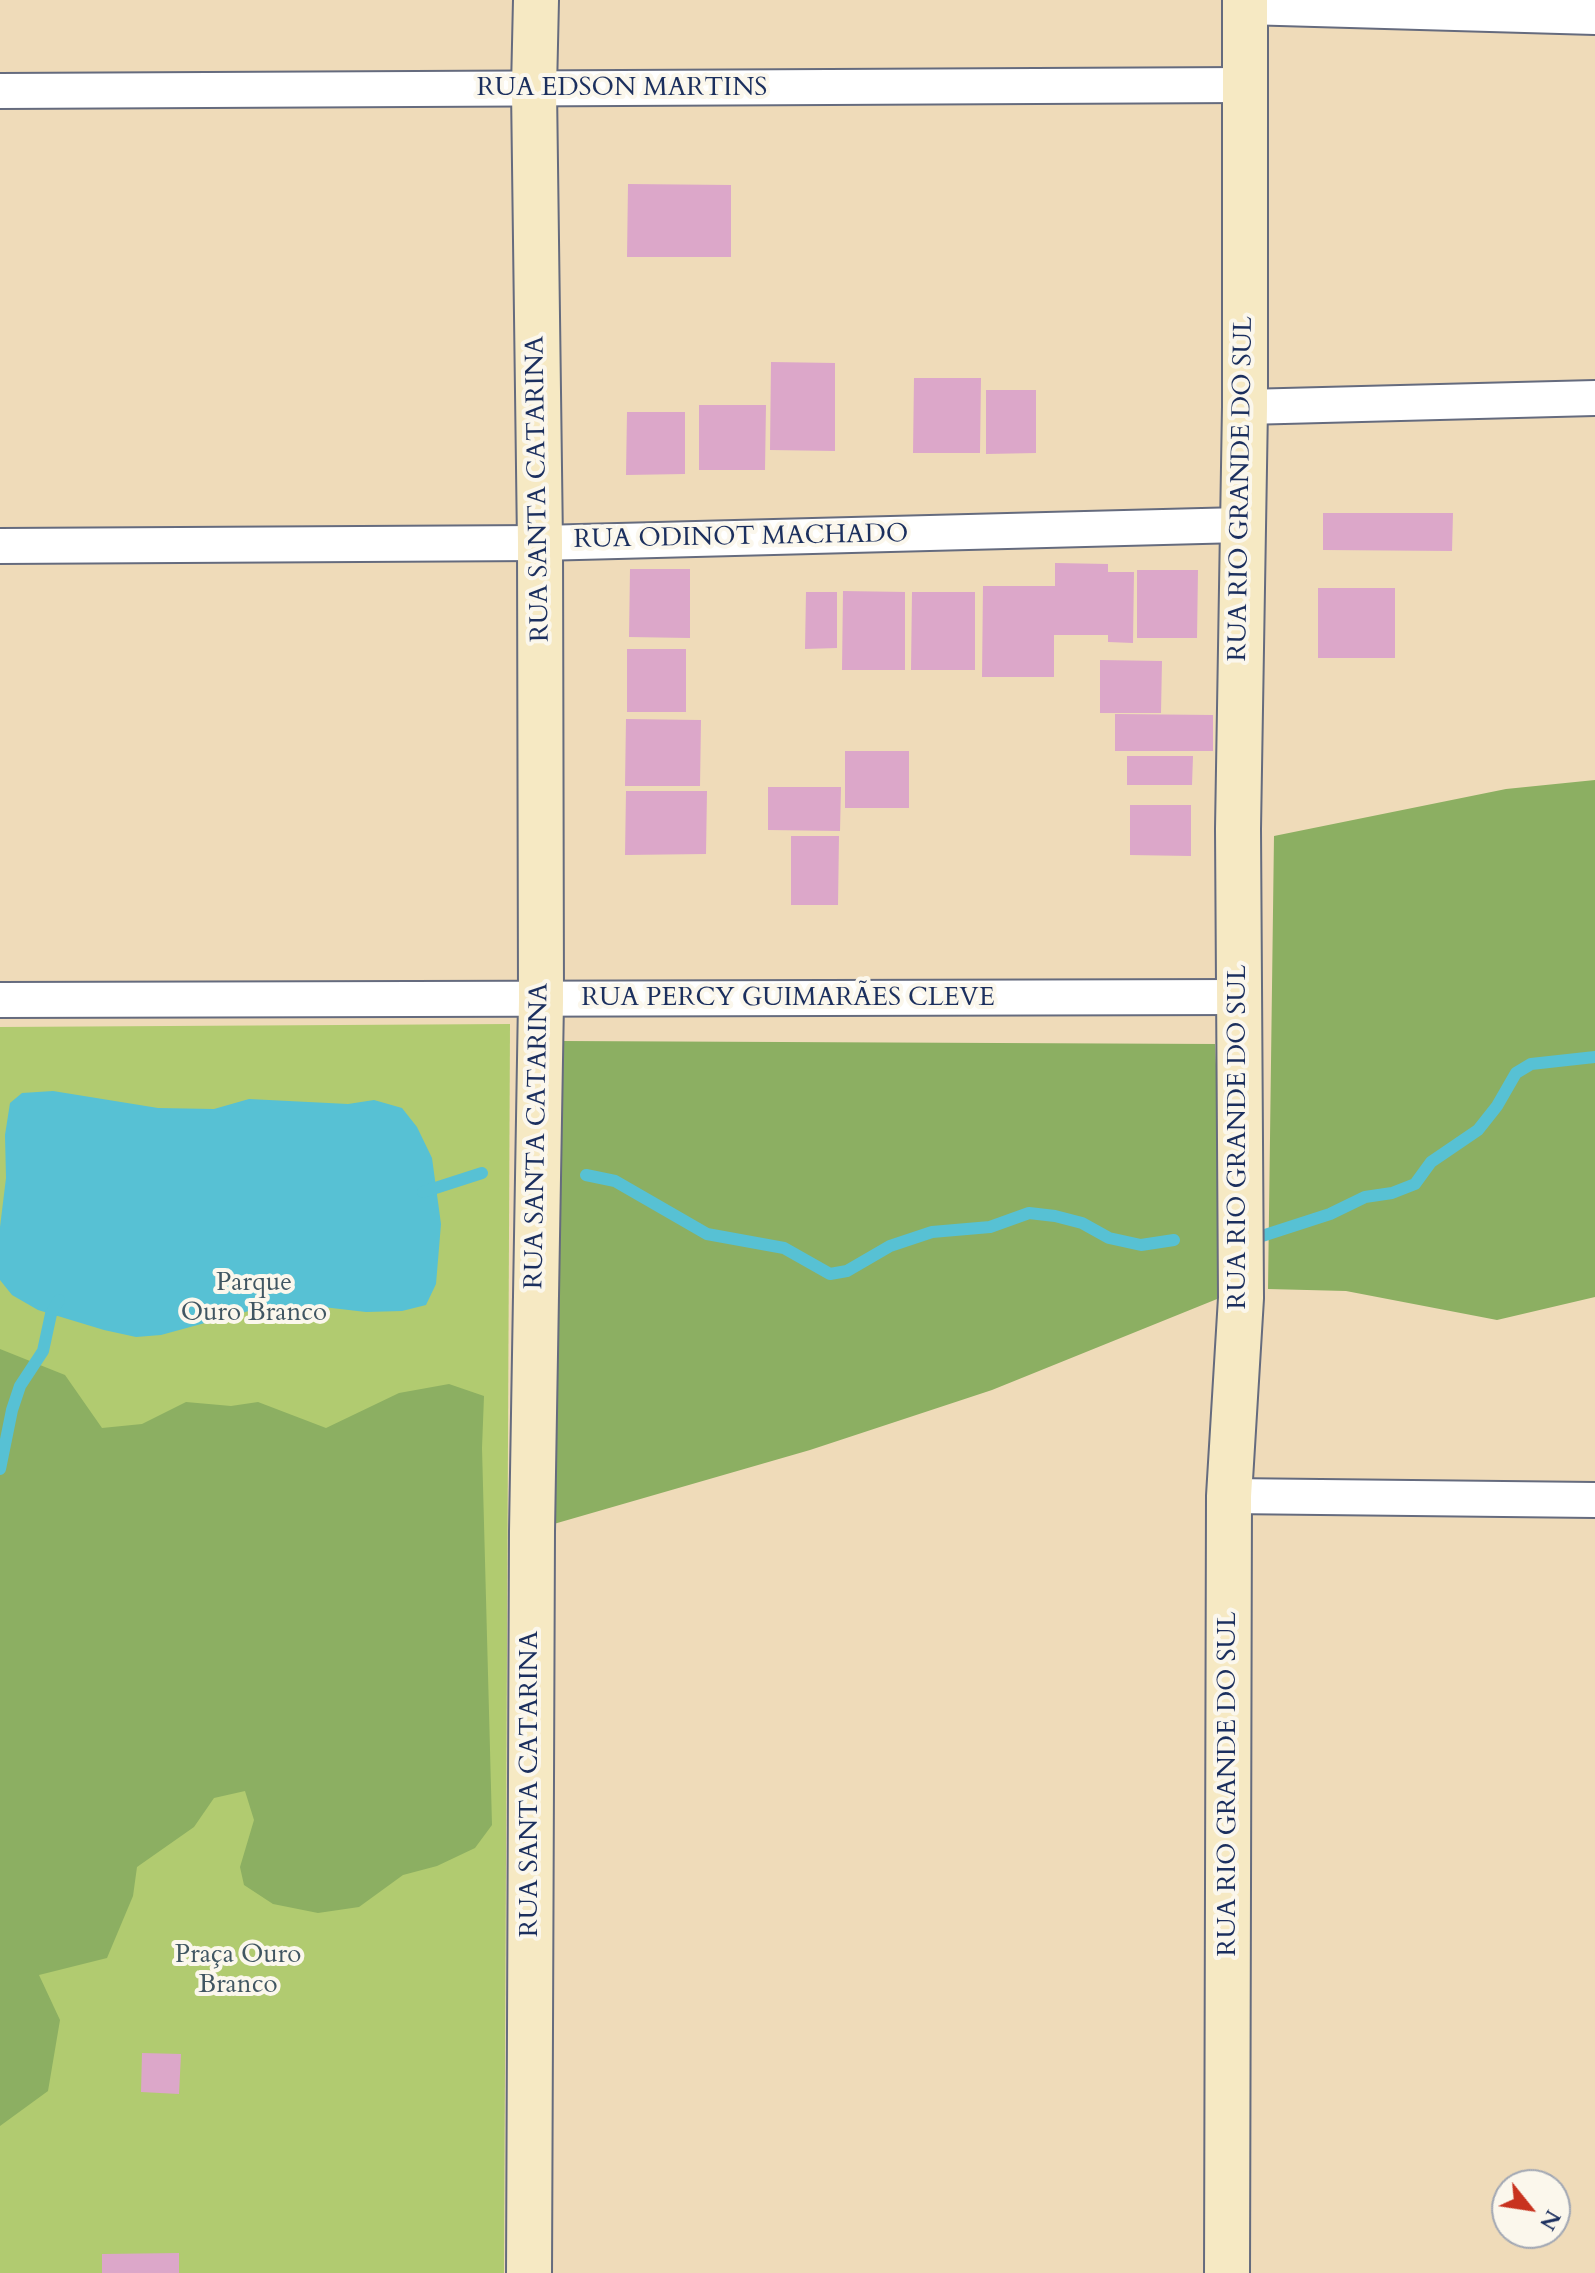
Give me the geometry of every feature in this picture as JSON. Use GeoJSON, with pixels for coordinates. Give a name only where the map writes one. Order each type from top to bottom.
{"type":"FeatureCollection","features":[{"type":"Feature","properties":{"kind":"street","name":"RUA SANTA CATARINA"},"geometry":{"type":"LineString","coordinates":[[529,2273],[532,1547],[541,1001],[540,543],[534,89],[536,0]]}},
{"type":"Feature","properties":{"kind":"street"},"geometry":{"type":"LineString","coordinates":[[1245,4],[1595,17]]}},
{"type":"Feature","properties":{"kind":"street","name":"RUA RIO GRANDE DO SUL"},"geometry":{"type":"LineString","coordinates":[[1227,2273],[1229,1496],[1241,1298],[1238,829],[1245,407],[1245,4]]}},
{"type":"Feature","properties":{"kind":"street","name":"RUA EDSON MARTINS"},"geometry":{"type":"LineString","coordinates":[[0,91],[1244,85]]}},
{"type":"Feature","properties":{"kind":"street"},"geometry":{"type":"LineString","coordinates":[[1245,407],[1595,398]]}},
{"type":"Feature","properties":{"kind":"street","name":"RUA ODINOT MACHADO"},"geometry":{"type":"LineString","coordinates":[[0,546],[540,543],[1241,525]]}},
{"type":"Feature","properties":{"kind":"street","name":"RUA PERCY GUIMARÃES CLEVE"},"geometry":{"type":"LineString","coordinates":[[0,1000],[1240,997]]}},
{"type":"Feature","properties":{"kind":"street"},"geometry":{"type":"LineString","coordinates":[[1229,1496],[1595,1500]]}},
{"type":"Feature","properties":{"kind":"green space"},"geometry":{"type":"Polygon","coordinates":[[[1595,780],[1595,1297],[1497,1320],[1346,1291],[1268,1289],[1274,836],[1506,789],[1595,780]]]}},
{"type":"Feature","properties":{"kind":"green space","name":"Parque Ouro Branco"},"geometry":{"type":"Polygon","coordinates":[[[510,1024],[504,2273],[0,2273],[0,1027],[510,1024]]]}},
{"type":"Feature","properties":{"kind":"green space"},"geometry":{"type":"Polygon","coordinates":[[[563,1041],[1215,1044],[1227,1295],[992,1390],[810,1450],[533,1530],[563,1041]]]}},
{"type":"Feature","properties":{"kind":"green space"},"geometry":{"type":"Polygon","coordinates":[[[0,1349],[65,1375],[102,1428],[142,1424],[186,1402],[231,1406],[258,1402],[326,1428],[399,1393],[449,1384],[484,1396],[482,1448],[492,1825],[475,1848],[437,1866],[403,1875],[359,1907],[318,1913],[273,1904],[244,1885],[240,1867],[254,1820],[245,1791],[214,1798],[194,1827],[137,1867],[133,1896],[107,1958],[39,1975],[60,2020],[48,2091],[0,2126],[0,1349]]]}},
{"type":"Feature","properties":{"kind":"water"},"geometry":{"type":"Polygon","coordinates":[[[53,1091],[158,1108],[214,1109],[249,1099],[348,1104],[374,1100],[402,1108],[417,1127],[432,1158],[441,1224],[436,1284],[426,1305],[402,1311],[366,1312],[323,1307],[256,1309],[161,1335],[136,1337],[38,1310],[12,1295],[0,1280],[0,1227],[6,1178],[5,1135],[10,1103],[22,1093],[53,1091]]]}},
{"type":"Feature","properties":{"kind":"building"},"geometry":{"type":"Polygon","coordinates":[[[628,184],[731,185],[731,257],[627,257],[628,184]]]}},
{"type":"Feature","properties":{"kind":"building"},"geometry":{"type":"Polygon","coordinates":[[[771,362],[835,363],[835,451],[770,450],[771,362]]]}},
{"type":"Feature","properties":{"kind":"building"},"geometry":{"type":"Polygon","coordinates":[[[914,378],[981,378],[980,453],[913,453],[914,378]]]}},
{"type":"Feature","properties":{"kind":"building"},"geometry":{"type":"Polygon","coordinates":[[[986,390],[1036,390],[1036,453],[986,454],[986,390]]]}},
{"type":"Feature","properties":{"kind":"building"},"geometry":{"type":"Polygon","coordinates":[[[699,405],[766,405],[765,470],[699,470],[699,405]]]}},
{"type":"Feature","properties":{"kind":"building"},"geometry":{"type":"Polygon","coordinates":[[[627,412],[685,412],[685,474],[626,475],[627,412]]]}},
{"type":"Feature","properties":{"kind":"building"},"geometry":{"type":"Polygon","coordinates":[[[1323,513],[1453,513],[1452,551],[1323,550],[1323,513]]]}},
{"type":"Feature","properties":{"kind":"building"},"geometry":{"type":"Polygon","coordinates":[[[1055,563],[1108,564],[1108,572],[1134,572],[1133,643],[1108,642],[1108,635],[1054,635],[1054,677],[982,677],[983,586],[1055,586],[1055,563]]]}},
{"type":"Feature","properties":{"kind":"building"},"geometry":{"type":"Polygon","coordinates":[[[630,569],[690,569],[690,638],[629,637],[630,569]]]}},
{"type":"Feature","properties":{"kind":"building"},"geometry":{"type":"Polygon","coordinates":[[[1137,570],[1198,570],[1197,638],[1137,638],[1137,570]]]}},
{"type":"Feature","properties":{"kind":"building"},"geometry":{"type":"Polygon","coordinates":[[[1318,588],[1395,588],[1395,658],[1318,658],[1318,588]]]}},
{"type":"Feature","properties":{"kind":"building"},"geometry":{"type":"Polygon","coordinates":[[[843,591],[905,592],[905,670],[842,670],[843,591]]]}},
{"type":"Feature","properties":{"kind":"building"},"geometry":{"type":"Polygon","coordinates":[[[806,592],[837,592],[837,648],[805,649],[806,592]]]}},
{"type":"Feature","properties":{"kind":"building"},"geometry":{"type":"Polygon","coordinates":[[[912,592],[975,592],[975,670],[911,670],[912,592]]]}},
{"type":"Feature","properties":{"kind":"building"},"geometry":{"type":"Polygon","coordinates":[[[627,649],[686,649],[686,712],[627,712],[627,649]]]}},
{"type":"Feature","properties":{"kind":"building"},"geometry":{"type":"Polygon","coordinates":[[[1100,660],[1162,661],[1161,713],[1100,713],[1100,660]]]}},
{"type":"Feature","properties":{"kind":"building"},"geometry":{"type":"Polygon","coordinates":[[[1115,714],[1213,715],[1213,751],[1115,751],[1115,714]]]}},
{"type":"Feature","properties":{"kind":"building"},"geometry":{"type":"Polygon","coordinates":[[[626,719],[701,720],[700,786],[625,786],[626,719]]]}},
{"type":"Feature","properties":{"kind":"building"},"geometry":{"type":"Polygon","coordinates":[[[845,751],[909,751],[909,808],[845,808],[845,751]]]}},
{"type":"Feature","properties":{"kind":"building"},"geometry":{"type":"Polygon","coordinates":[[[1127,756],[1193,756],[1192,785],[1127,785],[1127,756]]]}},
{"type":"Feature","properties":{"kind":"building"},"geometry":{"type":"Polygon","coordinates":[[[768,787],[841,787],[840,831],[768,830],[768,787]]]}},
{"type":"Feature","properties":{"kind":"building"},"geometry":{"type":"Polygon","coordinates":[[[626,791],[707,791],[706,854],[625,855],[626,791]]]}},
{"type":"Feature","properties":{"kind":"building"},"geometry":{"type":"Polygon","coordinates":[[[1130,805],[1191,805],[1191,856],[1130,855],[1130,805]]]}},
{"type":"Feature","properties":{"kind":"building"},"geometry":{"type":"Polygon","coordinates":[[[791,836],[839,836],[838,905],[791,905],[791,836]]]}},
{"type":"Feature","properties":{"kind":"building"},"geometry":{"type":"Polygon","coordinates":[[[142,2053],[181,2054],[179,2094],[141,2092],[142,2053]]]}},
{"type":"Feature","properties":{"kind":"building"},"geometry":{"type":"Polygon","coordinates":[[[179,2253],[179,2273],[102,2273],[102,2254],[179,2253]]]}},
{"type":"Feature","properties":{"kind":"waterway"},"geometry":{"type":"LineString","coordinates":[[1262,1236],[1330,1214],[1365,1197],[1392,1193],[1415,1184],[1431,1162],[1478,1130],[1497,1106],[1516,1073],[1531,1064],[1595,1057]]}},
{"type":"Feature","properties":{"kind":"waterway"},"geometry":{"type":"LineString","coordinates":[[423,1192],[482,1173]]}},
{"type":"Feature","properties":{"kind":"waterway"},"geometry":{"type":"LineString","coordinates":[[586,1175],[615,1181],[707,1234],[784,1248],[830,1274],[847,1271],[890,1246],[932,1232],[990,1227],[1029,1213],[1082,1223],[1109,1238],[1141,1245],[1174,1240]]}},
{"type":"Feature","properties":{"kind":"waterway"},"geometry":{"type":"LineString","coordinates":[[0,1469],[20,1386],[43,1351],[51,1314],[59,1300]]}},
{"type":"Feature","properties":{"kind":"park label","name":"Praça Ouro Branco"},"geometry":{"type":"Point","coordinates":[238,1971]}}]}
